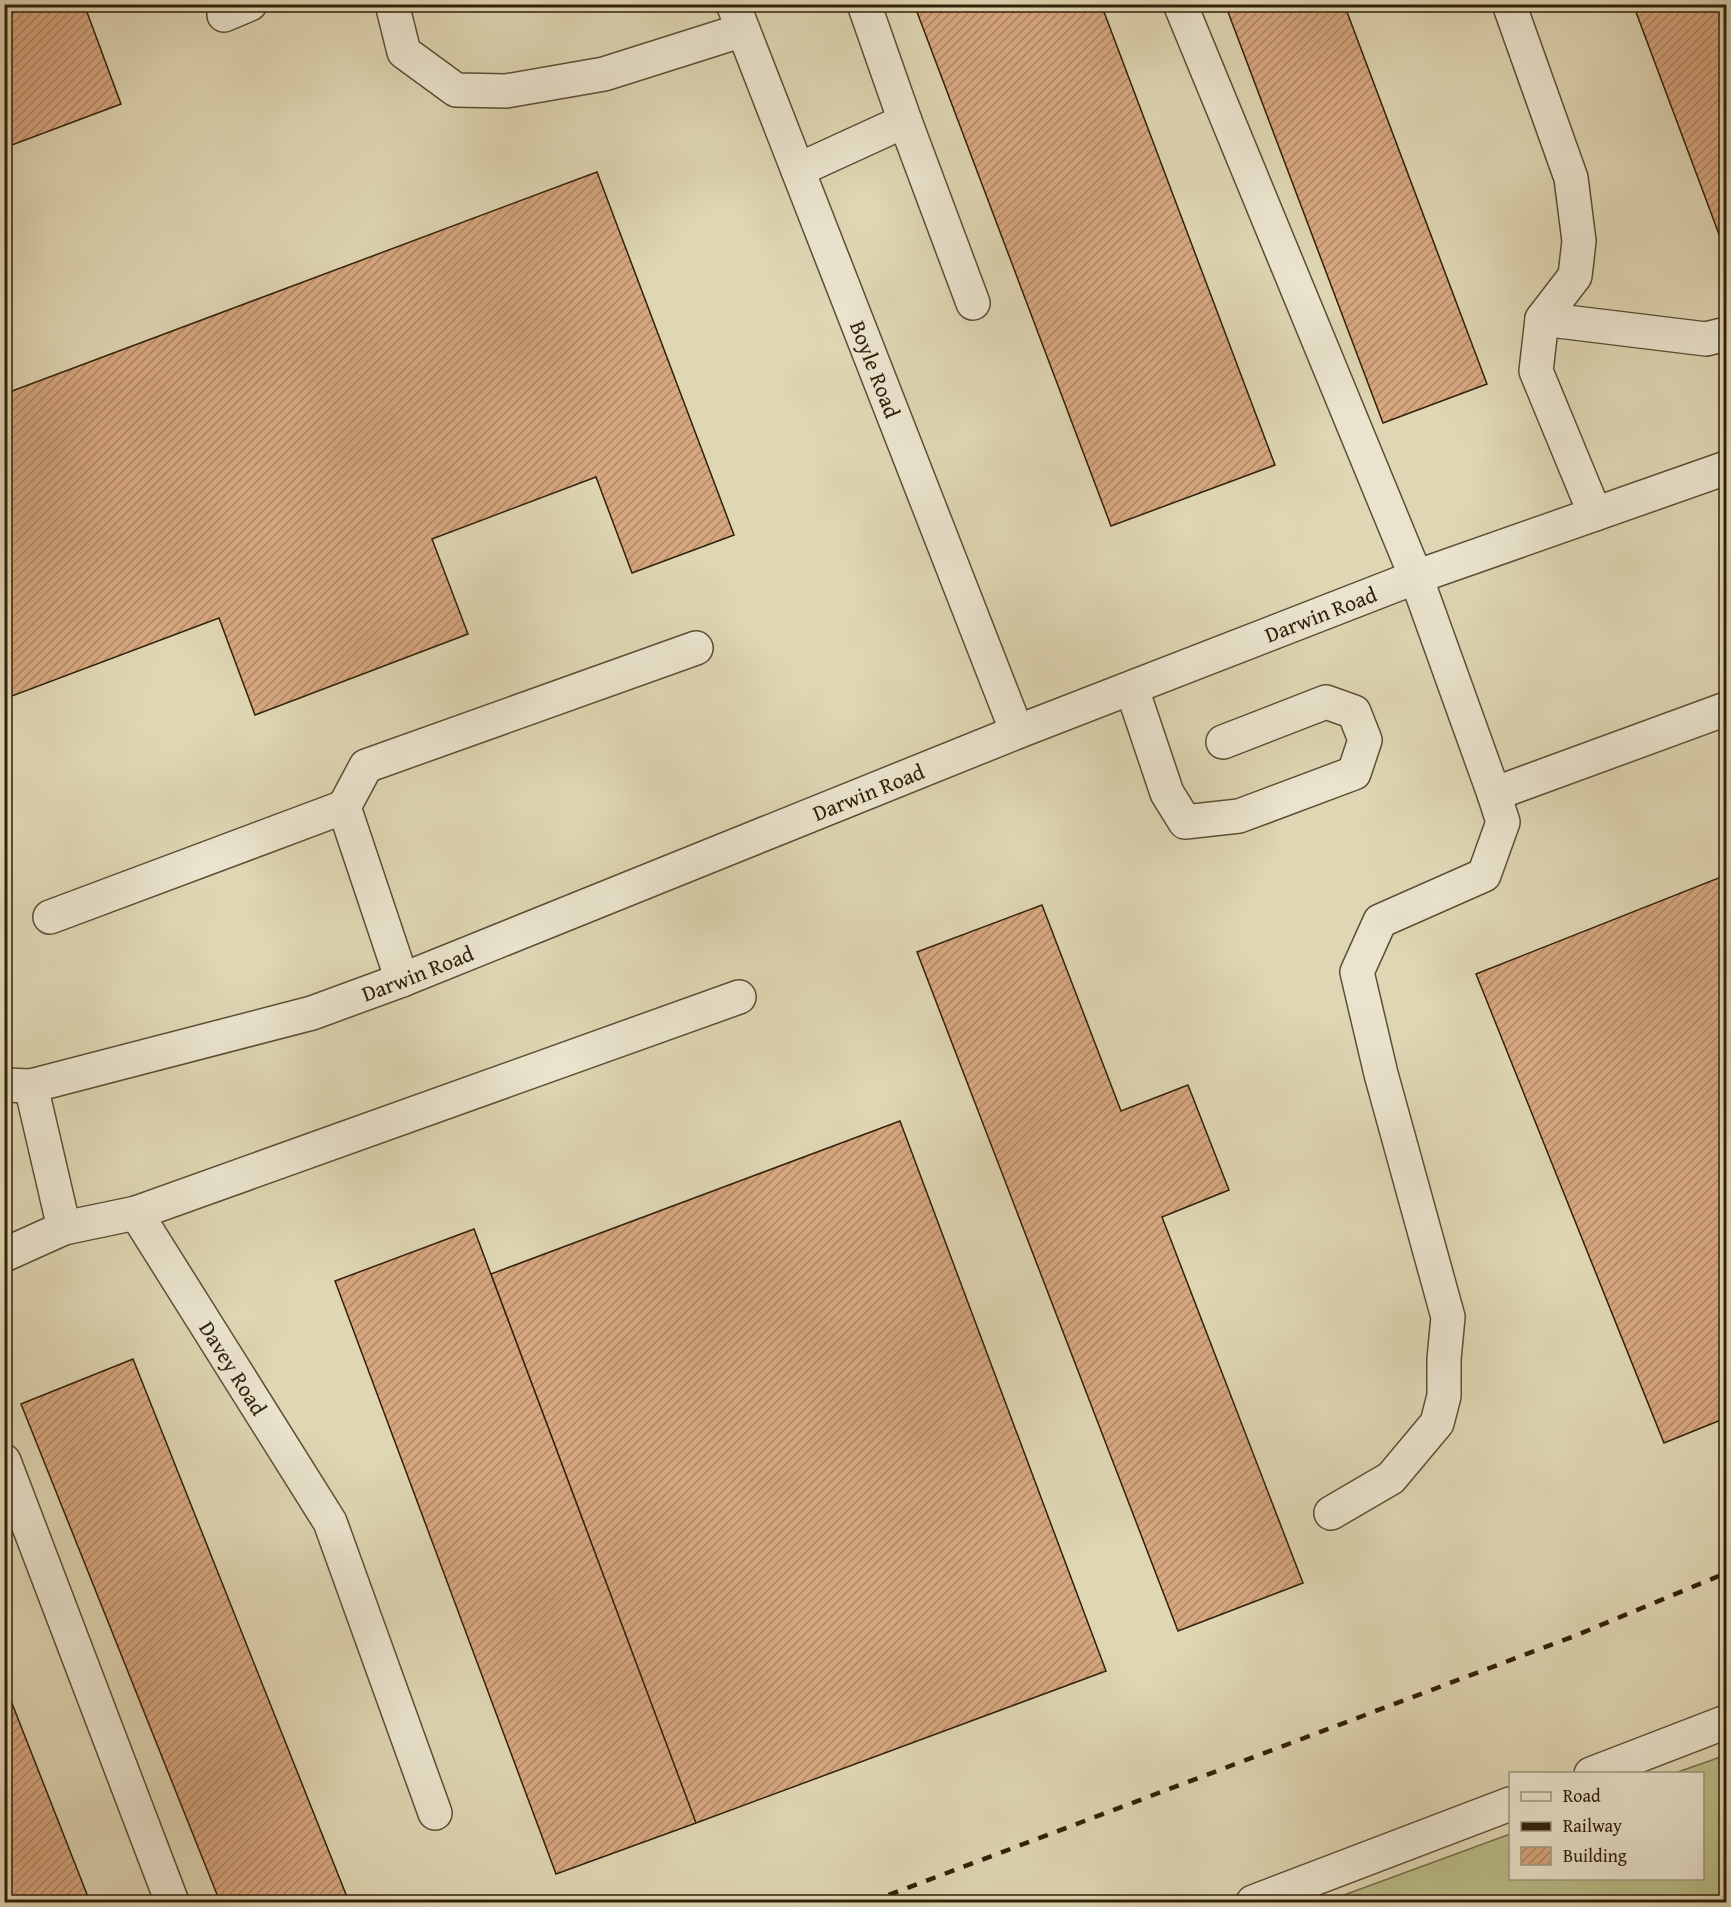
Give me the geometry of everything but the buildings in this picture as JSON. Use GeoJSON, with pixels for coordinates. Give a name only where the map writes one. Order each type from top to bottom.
{"type":"FeatureCollection","features":[{"type":"Feature","properties":{"kind":"street"},"geometry":{"type":"LineString","coordinates":[[392,4],[404,52],[456,90],[506,91],[604,74],[738,17]]}},
{"type":"Feature","properties":{"kind":"street"},"geometry":{"type":"LineString","coordinates":[[864,4],[973,303]]}},
{"type":"Feature","properties":{"kind":"street"},"geometry":{"type":"LineString","coordinates":[[1180,4],[1416,578],[1503,822],[1484,874],[1380,921],[1357,972],[1381,1074],[1448,1317],[1444,1359],[1444,1396],[1437,1423],[1391,1478],[1331,1513]]}},
{"type":"Feature","properties":{"kind":"street"},"geometry":{"type":"LineString","coordinates":[[1509,4],[1571,178],[1579,241],[1575,276],[1542,319],[1536,371],[1595,514]]}},
{"type":"Feature","properties":{"kind":"street","name":"Boyle Road"},"geometry":{"type":"LineString","coordinates":[[738,17],[1017,732]]}},
{"type":"Feature","properties":{"kind":"street"},"geometry":{"type":"LineString","coordinates":[[798,170],[905,121]]}},
{"type":"Feature","properties":{"kind":"street"},"geometry":{"type":"LineString","coordinates":[[1542,319],[1706,339],[1726,334]]}},
{"type":"Feature","properties":{"kind":"street","name":"Darwin Road"},"geometry":{"type":"LineString","coordinates":[[18,1085],[312,1013],[402,981],[1017,732],[1416,578],[1726,468]]}},
{"type":"Feature","properties":{"kind":"street"},"geometry":{"type":"LineString","coordinates":[[50,917],[344,807],[366,766],[696,648]]}},
{"type":"Feature","properties":{"kind":"street"},"geometry":{"type":"LineString","coordinates":[[1132,689],[1167,793],[1185,822],[1239,816],[1354,773],[1365,740],[1354,712],[1326,702],[1223,742]]}},
{"type":"Feature","properties":{"kind":"street"},"geometry":{"type":"LineString","coordinates":[[1494,794],[1726,709]]}},
{"type":"Feature","properties":{"kind":"street"},"geometry":{"type":"LineString","coordinates":[[344,807],[402,981]]}},
{"type":"Feature","properties":{"kind":"street"},"geometry":{"type":"LineString","coordinates":[[4,1255],[64,1228],[136,1213],[739,997]]}},
{"type":"Feature","properties":{"kind":"street"},"geometry":{"type":"LineString","coordinates":[[18,1085],[64,1228]]}},
{"type":"Feature","properties":{"kind":"street","name":"Davey Road"},"geometry":{"type":"LineString","coordinates":[[136,1213],[330,1522],[435,1813]]}},
{"type":"Feature","properties":{"kind":"street"},"geometry":{"type":"LineString","coordinates":[[4,1461],[172,1902]]}},
{"type":"Feature","properties":{"kind":"street"},"geometry":{"type":"LineString","coordinates":[[1594,1772],[1726,1722]]}},
{"type":"Feature","properties":{"kind":"street"},"geometry":{"type":"LineString","coordinates":[[1253,1902],[1509,1804]]}},
{"type":"Feature","properties":{"kind":"green space"},"geometry":{"type":"Polygon","coordinates":[[[1726,1755],[1726,1902],[1325,1902],[1509,1834],[1509,1880],[1704,1880],[1704,1772],[1678,1772],[1726,1755]]]}},
{"type":"Feature","properties":{"kind":"railway"},"geometry":{"type":"LineString","coordinates":[[870,1902],[1577,1635],[1726,1573]]}}]}
